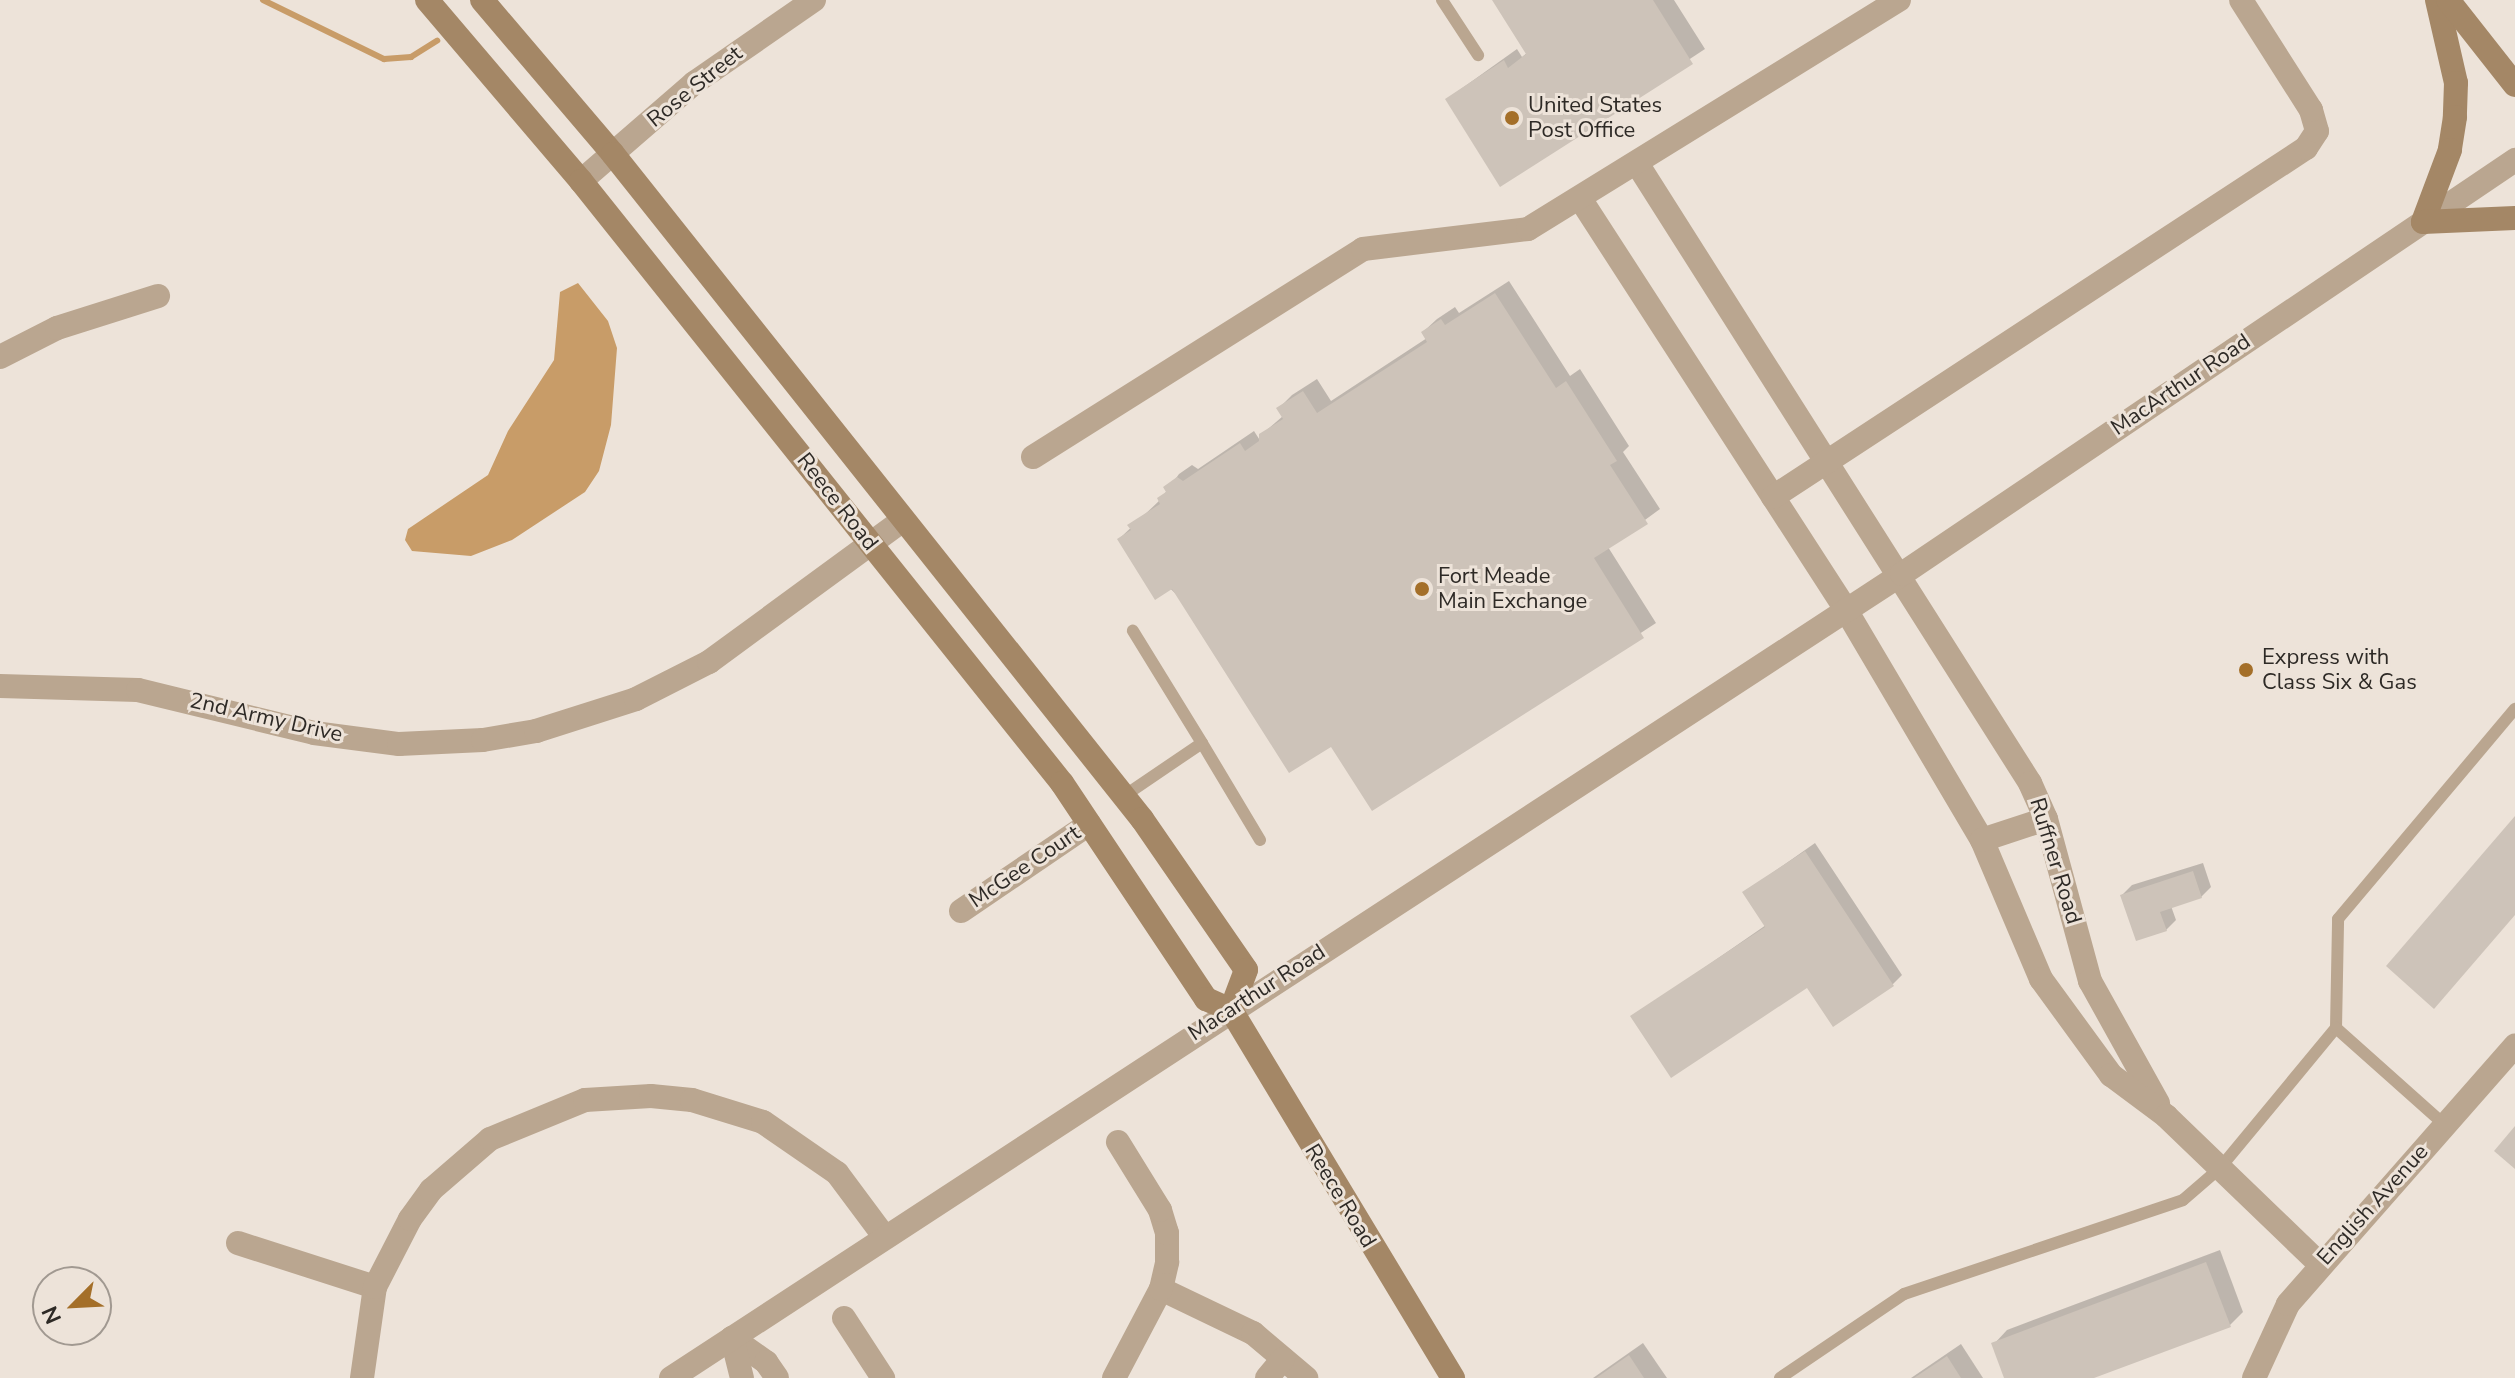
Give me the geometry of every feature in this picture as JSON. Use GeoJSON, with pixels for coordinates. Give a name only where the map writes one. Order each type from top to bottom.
{"type":"FeatureCollection","features":[{"type":"Feature","properties":{"kind":"street","name":"Reece Road"},"geometry":{"type":"LineString","coordinates":[[427,0],[581,181],[1089,824],[1206,999],[1231,1010],[1453,1378]]}},
{"type":"Feature","properties":{"kind":"street","name":"Reece Road"},"geometry":{"type":"LineString","coordinates":[[482,0],[613,154],[1124,796],[1246,970],[1231,1010]]}},
{"type":"Feature","properties":{"kind":"street","name":"Rose Street"},"geometry":{"type":"LineString","coordinates":[[581,181],[694,83],[814,0]]}},
{"type":"Feature","properties":{"kind":"street"},"geometry":{"type":"LineString","coordinates":[[1033,457],[1363,249],[1528,229],[1638,165],[1899,0]]}},
{"type":"Feature","properties":{"kind":"street"},"geometry":{"type":"LineString","coordinates":[[1773,497],[2306,148],[2317,131],[2311,110],[2241,0]]}},
{"type":"Feature","properties":{"kind":"street"},"geometry":{"type":"LineString","coordinates":[[2437,0],[2456,83],[2455,117],[2450,150],[2423,222],[2515,218]]}},
{"type":"Feature","properties":{"kind":"street"},"geometry":{"type":"LineString","coordinates":[[2448,0],[2515,85]]}},
{"type":"Feature","properties":{"kind":"street","name":"MacArthur Road"},"geometry":{"type":"LineString","coordinates":[[1846,610],[2515,160]]}},
{"type":"Feature","properties":{"kind":"street","name":"Ruffner Road"},"geometry":{"type":"LineString","coordinates":[[1638,165],[1902,574],[2030,783],[2046,819],[2090,981],[2122,1047],[2166,1116]]}},
{"type":"Feature","properties":{"kind":"street","name":"Ruffner Road"},"geometry":{"type":"LineString","coordinates":[[1581,200],[1846,610],[1982,840],[2053,995],[2111,1075],[2166,1116],[2320,1264]]}},
{"type":"Feature","properties":{"kind":"street"},"geometry":{"type":"LineString","coordinates":[[0,357],[57,328],[158,296]]}},
{"type":"Feature","properties":{"kind":"street","name":"2nd Army Drive"},"geometry":{"type":"LineString","coordinates":[[0,686],[138,690],[314,733],[399,744],[483,740],[596,715],[673,682],[903,520]]}},
{"type":"Feature","properties":{"kind":"street","name":"Macarthur Road"},"geometry":{"type":"LineString","coordinates":[[671,1378],[1846,610]]}},
{"type":"Feature","properties":{"kind":"street"},"geometry":{"type":"LineString","coordinates":[[1982,840],[2046,819]]}},
{"type":"Feature","properties":{"kind":"street","name":"McGee Court"},"geometry":{"type":"LineString","coordinates":[[961,911],[1089,824]]}},
{"type":"Feature","properties":{"kind":"street"},"geometry":{"type":"LineString","coordinates":[[2053,995],[2090,981]]}},
{"type":"Feature","properties":{"kind":"street","name":"English Avenue"},"geometry":{"type":"LineString","coordinates":[[2254,1378],[2288,1304],[2515,1046]]}},
{"type":"Feature","properties":{"kind":"street"},"geometry":{"type":"LineString","coordinates":[[362,1378],[375,1287],[410,1219],[460,1162],[521,1123],[585,1100],[617,1096],[692,1100],[763,1122],[837,1173],[884,1236]]}},
{"type":"Feature","properties":{"kind":"street"},"geometry":{"type":"LineString","coordinates":[[1114,1378],[1161,1289],[1167,1233],[1160,1210],[1118,1142]]}},
{"type":"Feature","properties":{"kind":"street"},"geometry":{"type":"LineString","coordinates":[[238,1243],[375,1287]]}},
{"type":"Feature","properties":{"kind":"street"},"geometry":{"type":"LineString","coordinates":[[1161,1289],[1228,1319],[1306,1378]]}},
{"type":"Feature","properties":{"kind":"street"},"geometry":{"type":"LineString","coordinates":[[844,1318],[883,1378]]}},
{"type":"Feature","properties":{"kind":"street"},"geometry":{"type":"LineString","coordinates":[[732,1338],[742,1378]]}},
{"type":"Feature","properties":{"kind":"street"},"geometry":{"type":"LineString","coordinates":[[732,1338],[766,1362],[777,1378]]}},
{"type":"Feature","properties":{"kind":"street"},"geometry":{"type":"LineString","coordinates":[[1267,1378],[1283,1359]]}},
{"type":"Feature","properties":{"kind":"lane"},"geometry":{"type":"LineString","coordinates":[[1442,0],[1478,55]]}},
{"type":"Feature","properties":{"kind":"lane"},"geometry":{"type":"LineString","coordinates":[[1133,631],[1260,840]]}},
{"type":"Feature","properties":{"kind":"lane"},"geometry":{"type":"LineString","coordinates":[[1780,1378],[1904,1294],[2183,1200],[2220,1168],[2336,1028],[2338,919],[2515,709]]}},
{"type":"Feature","properties":{"kind":"lane"},"geometry":{"type":"LineString","coordinates":[[1124,796],[1202,743]]}},
{"type":"Feature","properties":{"kind":"lane"},"geometry":{"type":"LineString","coordinates":[[2336,1028],[2445,1125]]}},
{"type":"Feature","properties":{"kind":"shaded area"},"geometry":{"type":"Polygon","coordinates":[[[578,283],[608,321],[617,348],[611,425],[599,471],[585,492],[512,540],[471,556],[412,551],[405,540],[408,529],[488,475],[508,431],[554,360],[560,292],[578,283]]]}},
{"type":"Feature","properties":{"kind":"building"},"geometry":{"type":"Polygon","coordinates":[[[1492,0],[1653,0],[1693,64],[1500,187],[1445,99],[1504,60],[1508,68],[1526,54],[1492,0]]]}},
{"type":"Feature","properties":{"kind":"building"},"geometry":{"type":"Polygon","coordinates":[[[1495,293],[1556,388],[1566,381],[1617,461],[1610,465],[1648,524],[1594,558],[1644,638],[1372,811],[1331,747],[1289,773],[1172,589],[1155,600],[1117,539],[1131,530],[1127,525],[1160,504],[1157,498],[1166,492],[1163,487],[1177,477],[1183,481],[1240,443],[1245,451],[1259,441],[1259,434],[1283,419],[1276,408],[1303,391],[1317,413],[1427,342],[1421,332],[1441,319],[1445,325],[1495,293]]]}},
{"type":"Feature","properties":{"kind":"building"},"geometry":{"type":"Polygon","coordinates":[[[2515,816],[2515,915],[2434,1009],[2386,966],[2515,816]]]}},
{"type":"Feature","properties":{"kind":"building"},"geometry":{"type":"Polygon","coordinates":[[[1805,851],[1894,986],[1833,1027],[1807,988],[1671,1078],[1630,1016],[1765,927],[1742,892],[1805,851]]]}},
{"type":"Feature","properties":{"kind":"building"},"geometry":{"type":"Polygon","coordinates":[[[2193,871],[2202,898],[2160,912],[2167,931],[2136,941],[2120,895],[2193,871]]]}},
{"type":"Feature","properties":{"kind":"building"},"geometry":{"type":"Polygon","coordinates":[[[2515,1126],[2515,1169],[2494,1151],[2515,1126]]]}},
{"type":"Feature","properties":{"kind":"building"},"geometry":{"type":"Polygon","coordinates":[[[2206,1262],[2231,1327],[2094,1378],[2004,1378],[1991,1343],[2206,1262]]]}},
{"type":"Feature","properties":{"kind":"building"},"geometry":{"type":"Polygon","coordinates":[[[1629,1355],[1644,1378],[1596,1378],[1629,1355]]]}},
{"type":"Feature","properties":{"kind":"building"},"geometry":{"type":"Polygon","coordinates":[[[1947,1356],[1961,1378],[1914,1378],[1947,1356]]]}},
{"type":"Feature","properties":{"kind":"waterway"},"geometry":{"type":"LineString","coordinates":[[263,0],[384,59],[411,57],[437,41]]}},
{"type":"Feature","properties":{"kind":"place","name":"United States Post Office"},"geometry":{"type":"Point","coordinates":[1512,118]}},
{"type":"Feature","properties":{"kind":"place","name":"Fort Meade Main Exchange"},"geometry":{"type":"Point","coordinates":[1422,589]}},
{"type":"Feature","properties":{"kind":"place","name":"Express with Class Six & Gas"},"geometry":{"type":"Point","coordinates":[2246,670]}}]}
